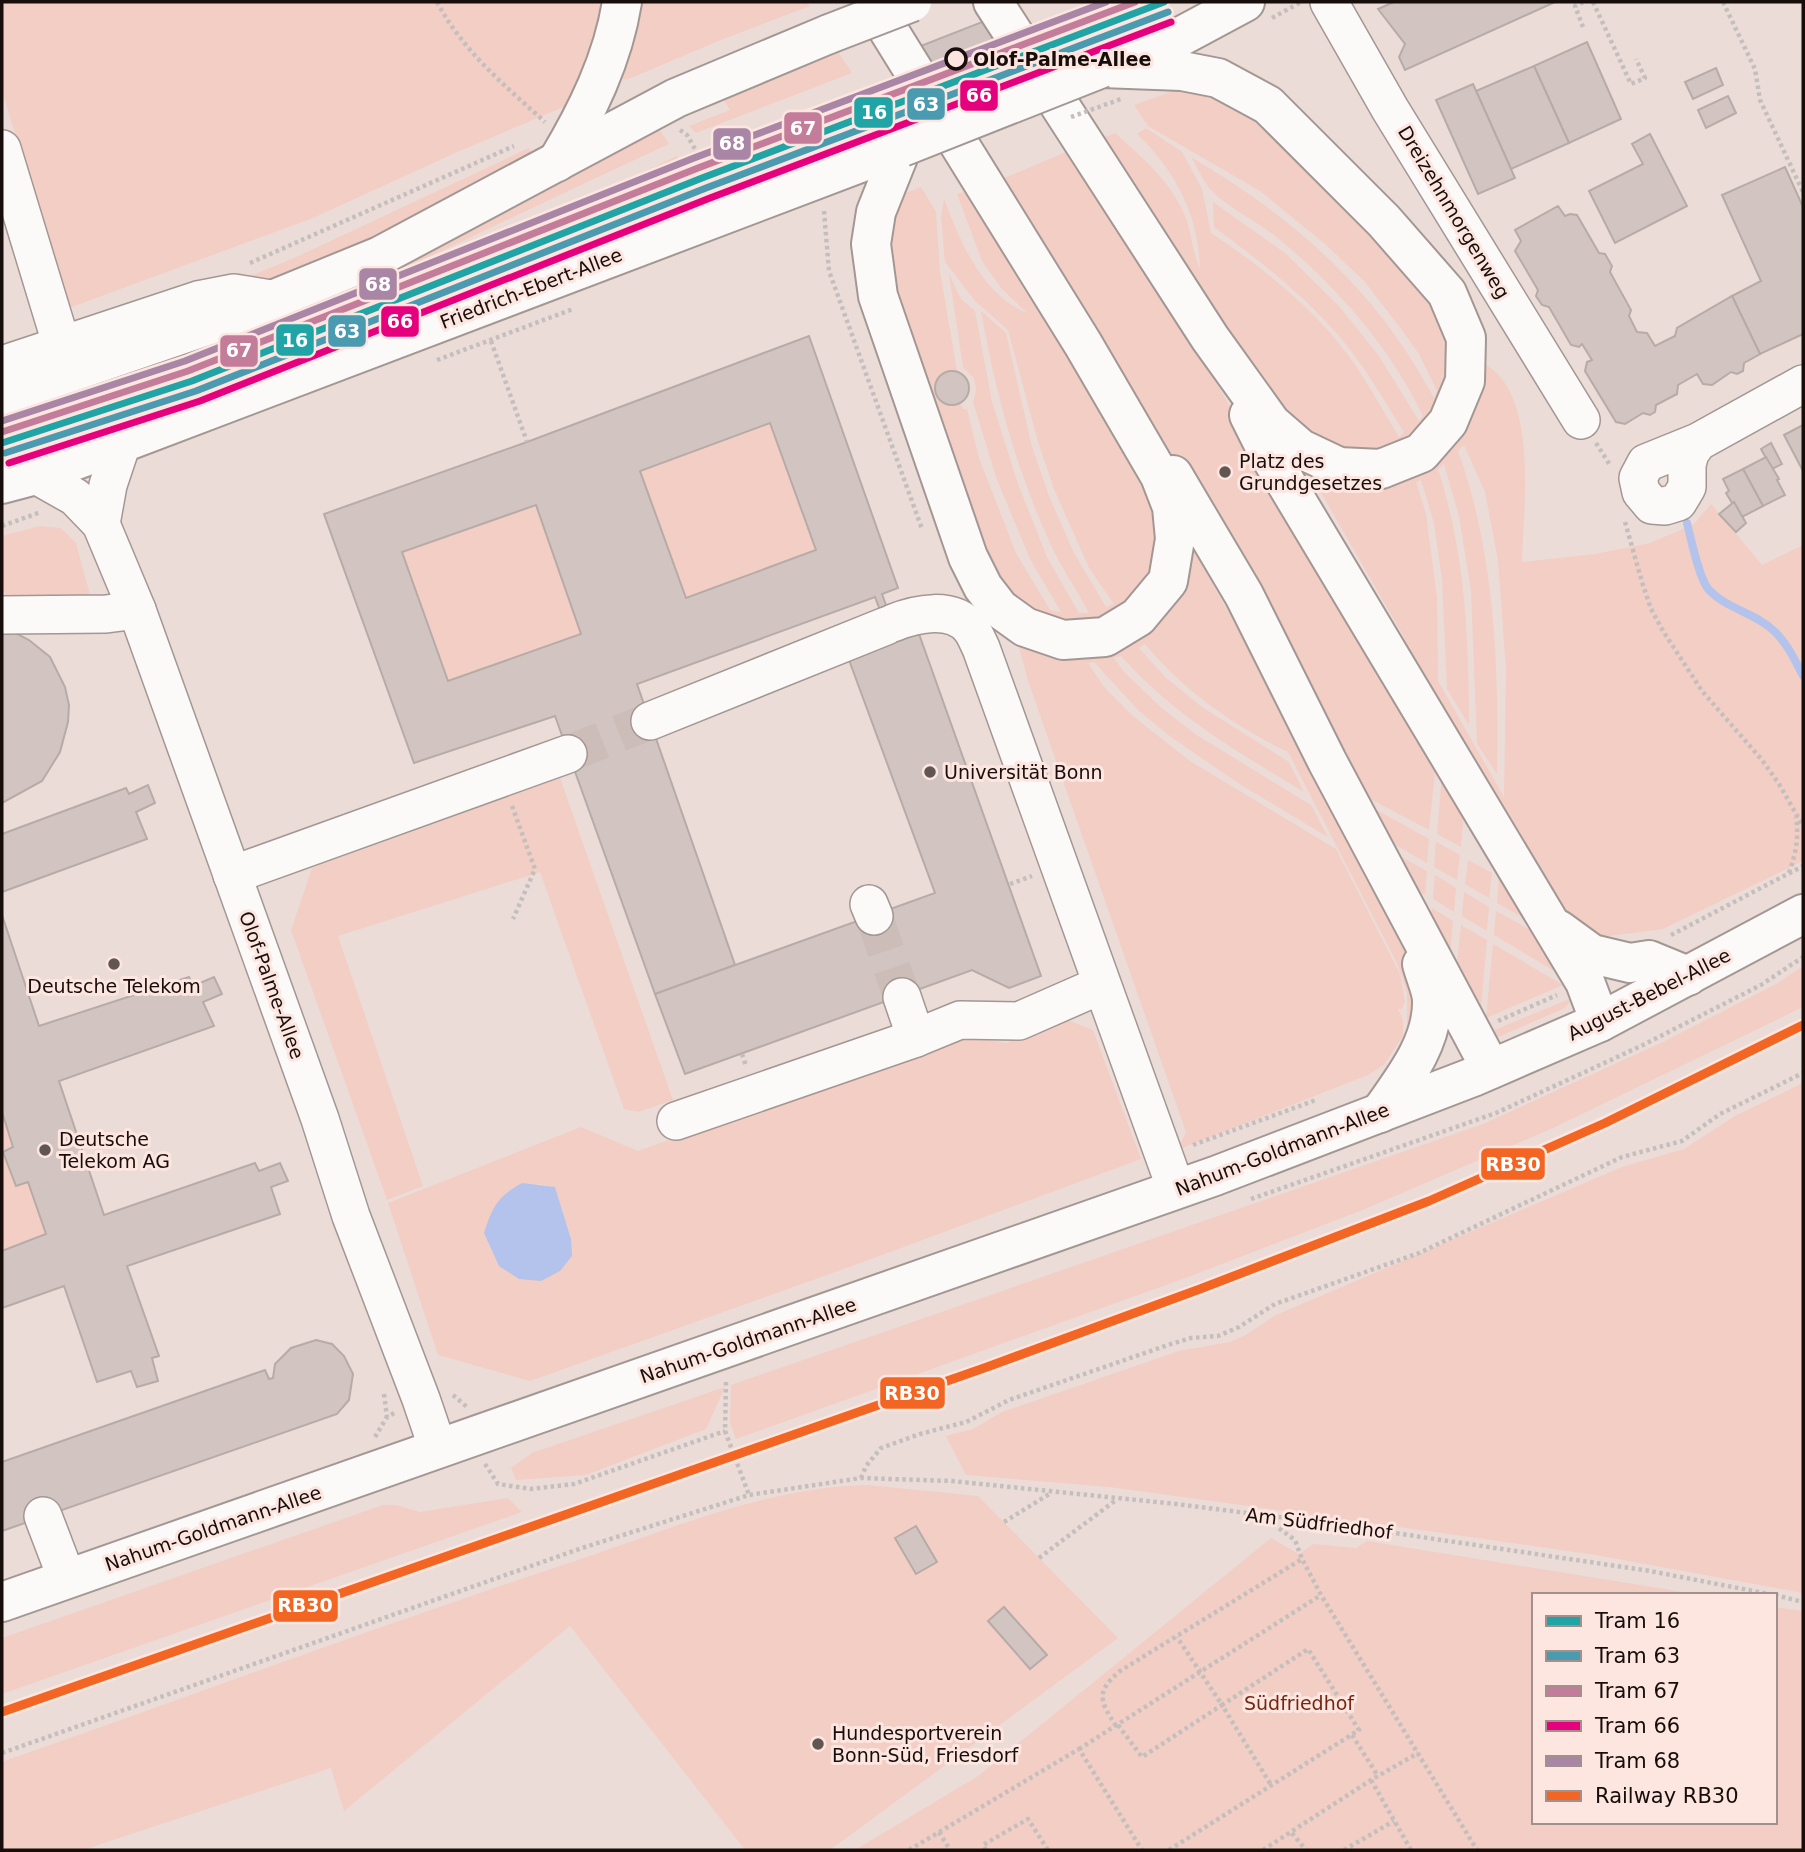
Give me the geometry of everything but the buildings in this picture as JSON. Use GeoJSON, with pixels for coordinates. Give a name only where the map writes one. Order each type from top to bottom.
{"type":"FeatureCollection","features":[{"type":"Feature","properties":{"kind":"main road"},"geometry":{"type":"LineString","coordinates":[[557,162],[583,117],[609,54],[622,2]]}},
{"type":"Feature","properties":{"kind":"main road"},"geometry":{"type":"LineString","coordinates":[[871,2],[1083,344],[1160,476],[1172,507],[1175,539],[1168,581],[1138,617],[1105,637],[1063,640],[1025,627],[1000,609],[983,586],[956,526],[878,296],[871,244],[876,212],[902,147]]}},
{"type":"Feature","properties":{"kind":"main road"},"geometry":{"type":"LineString","coordinates":[[11,377],[221,321],[277,300],[380,256],[676,98],[912,2]]}},
{"type":"Feature","properties":{"kind":"main road"},"geometry":{"type":"LineString","coordinates":[[993,2],[1210,338],[1271,423],[1301,449],[1339,467],[1381,469],[1421,453],[1447,422],[1465,381],[1466,338],[1447,293],[1384,221],[1268,105],[1218,78],[1182,71],[1102,68]]}},
{"type":"Feature","properties":{"kind":"main road","name":"Friedrich-Ebert-Allee"},"geometry":{"type":"LineString","coordinates":[[19,480],[902,147],[1176,39],[1245,2]]}},
{"type":"Feature","properties":{"kind":"main road"},"geometry":{"type":"LineString","coordinates":[[1210,338],[1268,453],[1585,982],[1600,1022]]}},
{"type":"Feature","properties":{"kind":"main road"},"geometry":{"type":"LineString","coordinates":[[1083,344],[1195,511],[1244,595],[1407,915],[1491,1069]]}},
{"type":"Feature","properties":{"kind":"main road","name":"August-Bebel-Allee"},"geometry":{"type":"LineString","coordinates":[[1491,1069],[1600,1022],[1803,914]]}},
{"type":"Feature","properties":{"kind":"main road"},"geometry":{"type":"LineString","coordinates":[[1380,1113],[1407,1073],[1426,1038],[1432,1000],[1407,915]]}},
{"type":"Feature","properties":{"kind":"main road"},"geometry":{"type":"LineString","coordinates":[[1549,921],[1592,954],[1630,963],[1649,960],[1688,976]]}},
{"type":"Feature","properties":{"kind":"main road","name":"Nahum-Goldmann-Allee"},"geometry":{"type":"LineString","coordinates":[[2,1602],[438,1449],[1170,1173],[1380,1113],[1491,1069]]}},
{"type":"Feature","properties":{"kind":"street","name":"Dreizehnmorgenweg"},"geometry":{"type":"LineString","coordinates":[[1329,2],[1391,109],[1581,420]]}},
{"type":"Feature","properties":{"kind":"street"},"geometry":{"type":"LineString","coordinates":[[2,149],[61,343]]}},
{"type":"Feature","properties":{"kind":"street"},"geometry":{"type":"LineString","coordinates":[[11,377],[61,343],[210,298],[234,293],[277,300]]}},
{"type":"Feature","properties":{"kind":"street"},"geometry":{"type":"LineString","coordinates":[[1698,442],[1803,384]]}},
{"type":"Feature","properties":{"kind":"street"},"geometry":{"type":"LineString","coordinates":[[101,524],[108,485],[122,443]]}},
{"type":"Feature","properties":{"kind":"street","name":"Olof-Palme-Allee"},"geometry":{"type":"LineString","coordinates":[[19,480],[75,498],[101,524],[137,610],[320,1119],[351,1216],[438,1449]]}},
{"type":"Feature","properties":{"kind":"street"},"geometry":{"type":"LineString","coordinates":[[2,615],[106,614],[137,610]]}},
{"type":"Feature","properties":{"kind":"street"},"geometry":{"type":"LineString","coordinates":[[650,721],[910,616],[933,613],[952,616],[969,626],[981,648],[1170,1173]]}},
{"type":"Feature","properties":{"kind":"street"},"geometry":{"type":"LineString","coordinates":[[232,875],[568,754]]}},
{"type":"Feature","properties":{"kind":"street"},"geometry":{"type":"LineString","coordinates":[[676,1121],[916,1038],[960,1020],[1019,1020],[1101,985]]}},
{"type":"Feature","properties":{"kind":"street"},"geometry":{"type":"LineString","coordinates":[[902,997],[916,1038]]}},
{"type":"Feature","properties":{"kind":"street"},"geometry":{"type":"LineString","coordinates":[[43,1516],[67,1579]]}},
{"type":"Feature","properties":{"kind":"path"},"geometry":{"type":"LineString","coordinates":[[437,2],[446,18],[491,73],[553,130],[583,117]]}},
{"type":"Feature","properties":{"kind":"path"},"geometry":{"type":"LineString","coordinates":[[1070,17],[1111,2]]}},
{"type":"Feature","properties":{"kind":"path"},"geometry":{"type":"LineString","coordinates":[[1583,27],[1575,6],[1584,2]]}},
{"type":"Feature","properties":{"kind":"path"},"geometry":{"type":"LineString","coordinates":[[1593,2],[1631,84],[1644,78],[1636,59]]}},
{"type":"Feature","properties":{"kind":"path"},"geometry":{"type":"LineString","coordinates":[[1723,2],[1755,69],[1760,100],[1803,192]]}},
{"type":"Feature","properties":{"kind":"path"},"geometry":{"type":"LineString","coordinates":[[702,159],[763,134]]}},
{"type":"Feature","properties":{"kind":"path"},"geometry":{"type":"LineString","coordinates":[[245,266],[515,145]]}},
{"type":"Feature","properties":{"kind":"path"},"geometry":{"type":"LineString","coordinates":[[823,208],[829,271],[926,540]]}},
{"type":"Feature","properties":{"kind":"path"},"geometry":{"type":"LineString","coordinates":[[491,341],[527,442]]}},
{"type":"Feature","properties":{"kind":"path"},"geometry":{"type":"LineString","coordinates":[[1581,420],[1604,453],[1614,474]]}},
{"type":"Feature","properties":{"kind":"path"},"geometry":{"type":"LineString","coordinates":[[1622,511],[1651,609],[1663,631],[1702,691],[1768,768],[1803,825]]}},
{"type":"Feature","properties":{"kind":"path"},"geometry":{"type":"LineString","coordinates":[[503,779],[535,869],[513,919]]}},
{"type":"Feature","properties":{"kind":"path"},"geometry":{"type":"LineString","coordinates":[[1789,873],[1798,842],[1796,812]]}},
{"type":"Feature","properties":{"kind":"path"},"geometry":{"type":"LineString","coordinates":[[1010,884],[1027,878]]}},
{"type":"Feature","properties":{"kind":"path"},"geometry":{"type":"LineString","coordinates":[[1496,1113],[1701,1016],[1761,985],[1803,957]]}},
{"type":"Feature","properties":{"kind":"path"},"geometry":{"type":"LineString","coordinates":[[861,1478],[866,1466],[881,1448],[966,1422],[1009,1400],[1168,1345],[1191,1338],[1218,1336],[1239,1327],[1275,1304],[1419,1253],[1622,1157],[1682,1141],[1720,1114],[1803,1073]]}},
{"type":"Feature","properties":{"kind":"path"},"geometry":{"type":"LineString","coordinates":[[1170,1173],[1327,1096]]}},
{"type":"Feature","properties":{"kind":"path"},"geometry":{"type":"LineString","coordinates":[[726,1382],[724,1431],[749,1495]]}},
{"type":"Feature","properties":{"kind":"path"},"geometry":{"type":"LineString","coordinates":[[486,1469],[498,1484],[530,1489],[574,1484],[724,1431]]}},
{"type":"Feature","properties":{"kind":"path","name":"Am Südfriedhof"},"geometry":{"type":"LineString","coordinates":[[2,1753],[582,1548],[749,1495],[861,1478],[952,1481],[1116,1500],[1176,1504],[1551,1555],[1765,1593]]}},
{"type":"Feature","properties":{"kind":"path"},"geometry":{"type":"LineString","coordinates":[[1004,1522],[1052,1492]]}},
{"type":"Feature","properties":{"kind":"path"},"geometry":{"type":"LineString","coordinates":[[1039,1558],[1116,1500]]}},
{"type":"Feature","properties":{"kind":"path"},"geometry":{"type":"LineString","coordinates":[[1262,1515],[1295,1540],[1321,1595],[1477,1850]]}},
{"type":"Feature","properties":{"kind":"path"},"geometry":{"type":"LineString","coordinates":[[1169,1850],[1359,1730],[1308,1649],[1142,1757],[1102,1702],[1104,1686],[1120,1671],[1302,1559]]}},
{"type":"Feature","properties":{"kind":"path"},"geometry":{"type":"LineString","coordinates":[[909,1850],[1117,1726],[1321,1595]]}},
{"type":"Feature","properties":{"kind":"path","name":"Am Südfriedhof"},"geometry":{"type":"LineString","coordinates":[[1777,1596],[1803,1602]]}},
{"type":"Feature","properties":{"kind":"path"},"geometry":{"type":"LineString","coordinates":[[1177,1637],[1271,1785]]}},
{"type":"Feature","properties":{"kind":"path"},"geometry":{"type":"LineString","coordinates":[[1352,1735],[1378,1776]]}},
{"type":"Feature","properties":{"kind":"path"},"geometry":{"type":"LineString","coordinates":[[1079,1749],[1142,1850]]}},
{"type":"Feature","properties":{"kind":"path"},"geometry":{"type":"LineString","coordinates":[[1263,1850],[1418,1753]]}},
{"type":"Feature","properties":{"kind":"path"},"geometry":{"type":"LineString","coordinates":[[1371,1780],[1411,1850]]}},
{"type":"Feature","properties":{"kind":"path"},"geometry":{"type":"LineString","coordinates":[[986,1850],[983,1845],[1028,1819],[1048,1850]]}},
{"type":"Feature","properties":{"kind":"path"},"geometry":{"type":"LineString","coordinates":[[1344,1850],[1394,1821]]}},
{"type":"Feature","properties":{"kind":"path"},"geometry":{"type":"LineString","coordinates":[[939,1832],[950,1850]]}},
{"type":"Feature","properties":{"kind":"path"},"geometry":{"type":"LineString","coordinates":[[1292,1833],[1306,1850]]}},
{"type":"Feature","properties":{"kind":"green space"},"geometry":{"type":"Polygon","coordinates":[[[2,2],[605,2],[575,102],[313,218],[69,308],[2,91],[2,2]]]}},
{"type":"Feature","properties":{"kind":"green space"},"geometry":{"type":"Polygon","coordinates":[[[636,2],[807,2],[810,6],[626,80],[619,76],[636,2]]]}},
{"type":"Feature","properties":{"kind":"green space"},"geometry":{"type":"Polygon","coordinates":[[[1139,20],[1150,37],[1093,58],[1081,40],[1139,20]]]}},
{"type":"Feature","properties":{"kind":"green space"},"geometry":{"type":"Polygon","coordinates":[[[833,44],[852,73],[696,133],[689,126],[730,110],[719,93],[833,44]]]}},
{"type":"Feature","properties":{"kind":"green space"},"geometry":{"type":"Polygon","coordinates":[[[1188,86],[1238,105],[1287,144],[1431,300],[1455,362],[1420,438],[1364,459],[1293,432],[1103,138],[1115,133],[1166,183],[1187,221],[1200,269],[1199,249],[1190,212],[1163,163],[1137,134],[1146,128],[1182,152],[1202,189],[1211,233],[1270,276],[1324,326],[1354,363],[1399,437],[1404,432],[1344,342],[1283,281],[1214,227],[1213,202],[1285,253],[1339,306],[1379,356],[1419,421],[1423,416],[1410,391],[1361,320],[1301,258],[1214,193],[1191,157],[1265,206],[1330,260],[1386,324],[1434,398],[1437,391],[1419,354],[1402,330],[1365,282],[1324,243],[1260,191],[1148,126],[1134,105],[1188,86]]]}},
{"type":"Feature","properties":{"kind":"green space"},"geometry":{"type":"Polygon","coordinates":[[[881,117],[893,135],[815,164],[808,154],[748,178],[751,189],[736,194],[725,178],[881,117]]]}},
{"type":"Feature","properties":{"kind":"green space"},"geometry":{"type":"Polygon","coordinates":[[[655,123],[669,144],[392,274],[197,359],[2,423],[2,410],[655,123]]]}},
{"type":"Feature","properties":{"kind":"green space"},"geometry":{"type":"Polygon","coordinates":[[[529,148],[537,160],[274,286],[238,281],[292,259],[529,148]]]}},
{"type":"Feature","properties":{"kind":"green space"},"geometry":{"type":"Polygon","coordinates":[[[1073,149],[1151,274],[1437,752],[1429,830],[1363,795],[1262,610],[1170,453],[1000,180],[1073,149]]]}},
{"type":"Feature","properties":{"kind":"green space"},"geometry":{"type":"Polygon","coordinates":[[[677,156],[690,176],[580,218],[575,209],[604,191],[677,156]]]}},
{"type":"Feature","properties":{"kind":"green space"},"geometry":{"type":"Polygon","coordinates":[[[698,187],[708,205],[2,471],[2,449],[159,398],[698,187]]]}},
{"type":"Feature","properties":{"kind":"green space"},"geometry":{"type":"Polygon","coordinates":[[[921,187],[936,212],[940,271],[957,371],[940,376],[935,388],[937,395],[942,401],[949,404],[960,403],[963,409],[967,409],[979,458],[1016,553],[1050,610],[1061,612],[1030,559],[996,477],[973,402],[976,390],[974,378],[963,367],[949,274],[961,299],[975,311],[992,402],[1018,484],[1047,557],[1079,613],[1089,613],[1054,552],[1027,487],[1000,400],[981,311],[1006,333],[1032,447],[1049,496],[1074,553],[1106,607],[1114,604],[1089,568],[1054,489],[1038,442],[1008,330],[976,302],[945,262],[941,217],[944,199],[965,249],[985,280],[1011,305],[1027,313],[1001,288],[982,261],[957,194],[972,189],[1120,430],[1164,531],[1147,591],[1088,626],[1029,614],[995,579],[899,310],[890,248],[897,196],[921,187]]]}},
{"type":"Feature","properties":{"kind":"green space"},"geometry":{"type":"Polygon","coordinates":[[[1483,363],[1501,378],[1513,399],[1521,425],[1525,483],[1522,562],[1595,554],[1650,543],[1694,524],[1711,504],[1762,565],[1803,545],[1803,861],[1663,929],[1609,936],[1605,948],[1571,930],[1426,686],[1401,632],[1315,482],[1316,476],[1338,479],[1467,411],[1474,413],[1482,387],[1483,363]],[[1464,445],[1458,451],[1480,530],[1492,611],[1497,692],[1497,774],[1477,744],[1471,591],[1459,516],[1444,464],[1438,469],[1454,532],[1464,596],[1469,725],[1447,689],[1442,580],[1434,523],[1421,480],[1416,482],[1426,514],[1437,598],[1438,681],[1504,797],[1506,670],[1498,560],[1485,492],[1464,445]]]}},
{"type":"Feature","properties":{"kind":"green space"},"geometry":{"type":"Polygon","coordinates":[[[770,423],[816,550],[686,598],[640,471],[770,423]]]}},
{"type":"Feature","properties":{"kind":"green space"},"geometry":{"type":"Polygon","coordinates":[[[536,505],[581,634],[448,681],[402,552],[536,505]]]}},
{"type":"Feature","properties":{"kind":"green space"},"geometry":{"type":"Polygon","coordinates":[[[40,526],[61,528],[76,543],[93,606],[6,597],[2,584],[2,536],[40,526]]]}},
{"type":"Feature","properties":{"kind":"green space"},"geometry":{"type":"Polygon","coordinates":[[[1193,549],[1293,728],[1403,941],[1419,979],[1419,1028],[1407,1025],[1407,992],[1397,963],[1288,752],[1210,706],[1175,676],[1145,644],[1139,648],[1165,677],[1202,707],[1289,762],[1304,792],[1207,731],[1162,697],[1121,656],[1114,658],[1124,672],[1163,709],[1195,734],[1311,805],[1328,837],[1241,785],[1171,737],[1139,711],[1094,662],[1088,663],[1104,687],[1133,716],[1190,761],[1336,849],[1400,974],[1405,1002],[1402,1009],[1398,1009],[1403,1020],[1403,1036],[1384,1065],[1368,1075],[1177,1150],[1186,1132],[1028,681],[1018,643],[1082,657],[1193,549]]]}},
{"type":"Feature","properties":{"kind":"green space"},"geometry":{"type":"Polygon","coordinates":[[[1443,763],[1465,801],[1461,847],[1437,834],[1443,763]]]}},
{"type":"Feature","properties":{"kind":"green space"},"geometry":{"type":"Polygon","coordinates":[[[560,778],[673,1100],[639,1112],[624,1109],[540,872],[338,936],[423,1186],[387,1200],[291,930],[312,868],[560,778]]]}},
{"type":"Feature","properties":{"kind":"green space"},"geometry":{"type":"Polygon","coordinates":[[[1368,805],[1429,839],[1427,863],[1385,839],[1368,805]]]}},
{"type":"Feature","properties":{"kind":"green space"},"geometry":{"type":"Polygon","coordinates":[[[1436,842],[1460,855],[1457,880],[1434,867],[1436,842]]]}},
{"type":"Feature","properties":{"kind":"green space"},"geometry":{"type":"Polygon","coordinates":[[[1392,852],[1427,871],[1425,895],[1409,885],[1392,852]]]}},
{"type":"Feature","properties":{"kind":"green space"},"geometry":{"type":"Polygon","coordinates":[[[1468,860],[1492,873],[1489,898],[1465,884],[1468,860]]]}},
{"type":"Feature","properties":{"kind":"green space"},"geometry":{"type":"Polygon","coordinates":[[[1435,875],[1456,888],[1454,912],[1433,899],[1435,875]]]}},
{"type":"Feature","properties":{"kind":"green space"},"geometry":{"type":"Polygon","coordinates":[[[1499,876],[1540,927],[1497,903],[1499,876]]]}},
{"type":"Feature","properties":{"kind":"green space"},"geometry":{"type":"Polygon","coordinates":[[[1464,892],[1489,907],[1487,931],[1462,916],[1464,892]]]}},
{"type":"Feature","properties":{"kind":"green space"},"geometry":{"type":"Polygon","coordinates":[[[1432,908],[1453,921],[1449,969],[1429,927],[1432,908]]]}},
{"type":"Feature","properties":{"kind":"green space"},"geometry":{"type":"Polygon","coordinates":[[[1496,911],[1547,939],[1571,981],[1494,935],[1496,911]]]}},
{"type":"Feature","properties":{"kind":"green space"},"geometry":{"type":"Polygon","coordinates":[[[1461,925],[1487,940],[1480,1020],[1455,982],[1461,925]]]}},
{"type":"Feature","properties":{"kind":"green space"},"geometry":{"type":"Polygon","coordinates":[[[1493,944],[1563,985],[1486,1018],[1493,944]]]}},
{"type":"Feature","properties":{"kind":"green space"},"geometry":{"type":"Polygon","coordinates":[[[1803,966],[1803,1007],[1551,1129],[1365,1209],[1183,1279],[736,1439],[730,1423],[731,1385],[1483,1124],[1663,1042],[1778,983],[1803,966]]]}},
{"type":"Feature","properties":{"kind":"green space"},"geometry":{"type":"Polygon","coordinates":[[[1574,997],[1565,1008],[1498,1037],[1485,1034],[1574,997]]]}},
{"type":"Feature","properties":{"kind":"green space"},"geometry":{"type":"Polygon","coordinates":[[[1062,1018],[1093,1030],[1141,1159],[530,1381],[438,1355],[388,1203],[581,1127],[638,1151],[964,1036],[1007,1043],[1062,1018]],[[537,1184],[571,1239],[555,1187],[537,1184]]]}},
{"type":"Feature","properties":{"kind":"green space"},"geometry":{"type":"Polygon","coordinates":[[[1803,1083],[1803,1593],[1596,1555],[1364,1522],[1109,1487],[966,1475],[946,1436],[973,1429],[1002,1412],[1179,1351],[1230,1342],[1246,1335],[1274,1316],[1622,1167],[1684,1149],[1735,1116],[1803,1083]]]}},
{"type":"Feature","properties":{"kind":"green space"},"geometry":{"type":"Polygon","coordinates":[[[2,1112],[13,1147],[3,1152],[16,1185],[28,1182],[46,1234],[2,1251],[2,1112]]]}},
{"type":"Feature","properties":{"kind":"green space"},"geometry":{"type":"Polygon","coordinates":[[[725,1387],[706,1429],[586,1475],[516,1480],[511,1468],[532,1453],[725,1387]]]}},
{"type":"Feature","properties":{"kind":"green space","name":"Hundesportverein Bonn-Süd, Friesdorf"},"geometry":{"type":"Polygon","coordinates":[[[868,1485],[978,1496],[1118,1638],[830,1850],[745,1850],[570,1626],[344,1811],[331,1768],[83,1850],[2,1850],[2,1762],[429,1610],[718,1512],[792,1493],[868,1485]]]}},
{"type":"Feature","properties":{"kind":"green space"},"geometry":{"type":"Polygon","coordinates":[[[508,1498],[522,1512],[2,1694],[2,1638],[383,1505],[396,1505],[420,1512],[508,1498]]]}},
{"type":"Feature","properties":{"kind":"green space","name":"Südfriedhof"},"geometry":{"type":"Polygon","coordinates":[[[1271,1538],[1299,1554],[1313,1544],[1356,1548],[1367,1541],[1690,1593],[1532,1593],[1532,1824],[1777,1824],[1777,1607],[1803,1611],[1803,1850],[855,1850],[978,1776],[1271,1538]]]}},
{"type":"Feature","properties":{"kind":"water"},"geometry":{"type":"Polygon","coordinates":[[[522,1183],[555,1187],[571,1239],[572,1256],[560,1271],[541,1281],[519,1279],[499,1266],[484,1233],[497,1203],[522,1183]]]}},
{"type":"Feature","properties":{"kind":"waterway"},"geometry":{"type":"LineString","coordinates":[[1687,523],[1705,585],[1724,602],[1774,631],[1787,646],[1803,676]]}},
{"type":"Feature","properties":{"kind":"tunnel"},"geometry":{"type":"LineString","coordinates":[[568,754],[650,721]]}},
{"type":"Feature","properties":{"kind":"tunnel"},"geometry":{"type":"LineString","coordinates":[[874,916],[902,997]]}},
{"type":"Feature","properties":{"kind":"tram line","name":"68"},"geometry":{"type":"LineString","coordinates":[[2,421],[185,361],[694,158],[1106,2]]}},
{"type":"Feature","properties":{"kind":"tram line","name":"67"},"geometry":{"type":"LineString","coordinates":[[2,432],[188,371],[698,168],[1135,2]]}},
{"type":"Feature","properties":{"kind":"tram line","name":"16"},"geometry":{"type":"LineString","coordinates":[[2,443],[192,381],[702,178],[1164,2]]}},
{"type":"Feature","properties":{"kind":"tram line","name":"63"},"geometry":{"type":"LineString","coordinates":[[5,453],[196,391],[706,188],[1168,12]]}},
{"type":"Feature","properties":{"kind":"tram line","name":"66"},"geometry":{"type":"LineString","coordinates":[[9,463],[200,401],[710,198],[1171,22]]}},
{"type":"Feature","properties":{"kind":"rail line","name":"RB30"},"geometry":{"type":"LineString","coordinates":[[2,1712],[987,1367],[1200,1289],[1429,1201],[1605,1123],[1803,1025]]}},
{"type":"Feature","properties":{"kind":"place","name":"Olof-Palme-Allee"},"geometry":{"type":"Point","coordinates":[956,59]}},
{"type":"Feature","properties":{"kind":"place","name":"Platz des Grundgesetzes"},"geometry":{"type":"Point","coordinates":[1225,472]}},
{"type":"Feature","properties":{"kind":"place","name":"Universität Bonn"},"geometry":{"type":"Point","coordinates":[930,772]}},
{"type":"Feature","properties":{"kind":"place","name":"Deutsche Telekom"},"geometry":{"type":"Point","coordinates":[114,964]}},
{"type":"Feature","properties":{"kind":"place","name":"Deutsche Telekom AG"},"geometry":{"type":"Point","coordinates":[45,1150]}},
{"type":"Feature","properties":{"kind":"place","name":"Hundesportverein Bonn-Süd, Friesdorf"},"geometry":{"type":"Point","coordinates":[818,1744]}}]}
